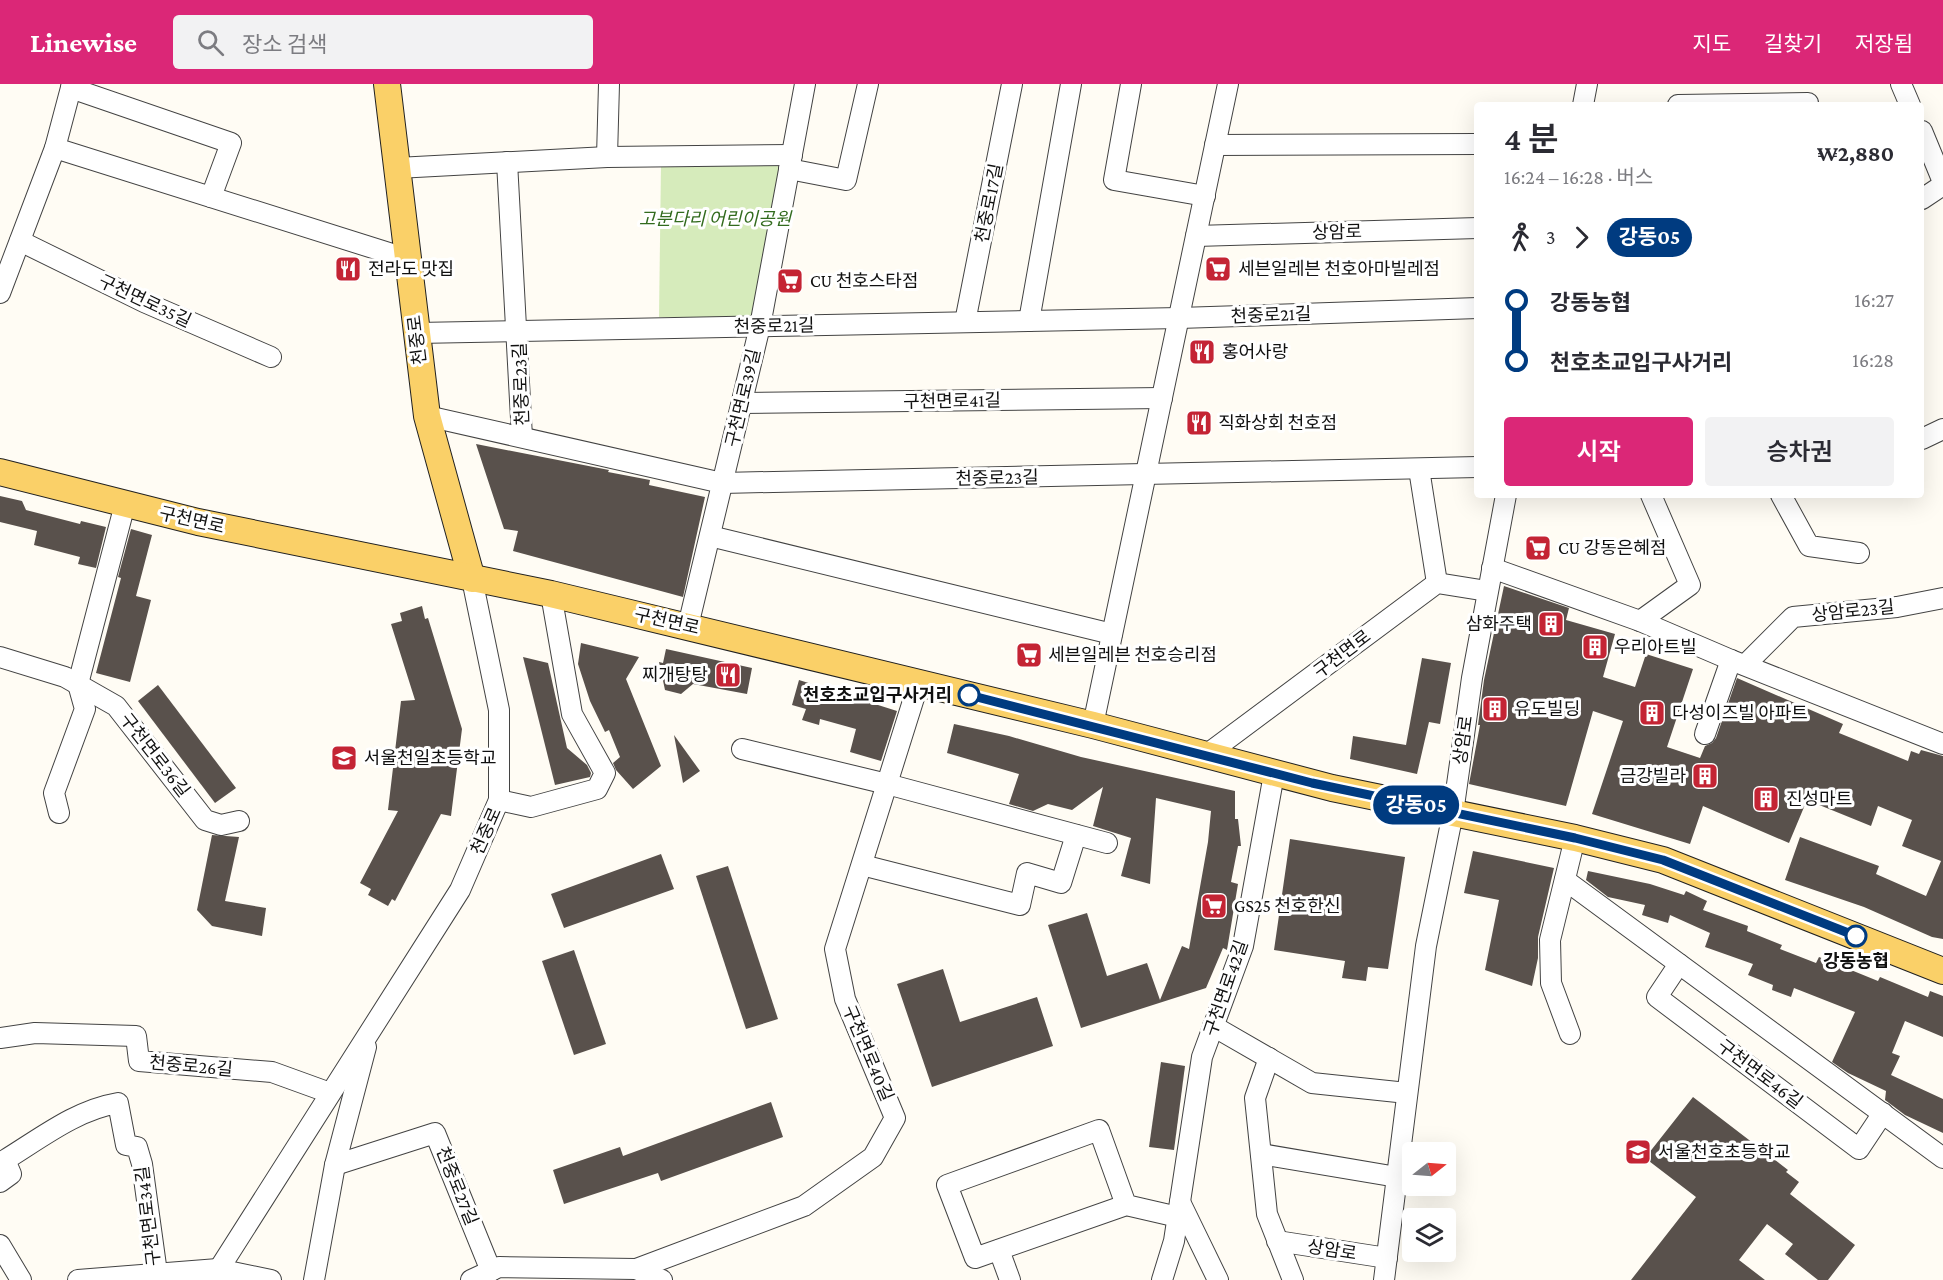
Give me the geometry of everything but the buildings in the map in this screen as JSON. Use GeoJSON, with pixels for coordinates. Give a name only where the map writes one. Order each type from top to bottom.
{"type":"FeatureCollection","features":[{"type":"Feature","properties":{"kind":"main road","name":"천중로"},"geometry":{"type":"LineString","coordinates":[[387,84],[427,416],[472,579]]}},
{"type":"Feature","properties":{"kind":"main road","name":"구천면로"},"geometry":{"type":"LineString","coordinates":[[0,472],[198,522],[551,594],[1093,725],[1274,774],[1575,838],[1663,860],[1943,970]]}},
{"type":"Feature","properties":{"kind":"street"},"geometry":{"type":"LineString","coordinates":[[607,157],[609,84]]}},
{"type":"Feature","properties":{"kind":"street","name":"구천면로39길"},"geometry":{"type":"LineString","coordinates":[[688,626],[760,326],[805,84]]}},
{"type":"Feature","properties":{"kind":"street"},"geometry":{"type":"LineString","coordinates":[[397,168],[607,157],[790,162],[846,180],[868,84]]}},
{"type":"Feature","properties":{"kind":"street","name":"천중로17길"},"geometry":{"type":"LineString","coordinates":[[965,322],[1012,84]]}},
{"type":"Feature","properties":{"kind":"street"},"geometry":{"type":"LineString","coordinates":[[1029,321],[1071,84]]}},
{"type":"Feature","properties":{"kind":"street"},"geometry":{"type":"LineString","coordinates":[[1131,84],[1114,180],[1205,196]]}},
{"type":"Feature","properties":{"kind":"street"},"geometry":{"type":"LineString","coordinates":[[1093,725],[1228,84]]}},
{"type":"Feature","properties":{"kind":"street"},"geometry":{"type":"LineString","coordinates":[[1584,102],[1587,84]]}},
{"type":"Feature","properties":{"kind":"street"},"geometry":{"type":"LineString","coordinates":[[1901,84],[1909,102]]}},
{"type":"Feature","properties":{"kind":"street"},"geometry":{"type":"LineString","coordinates":[[0,293],[55,148],[72,86],[231,143],[211,197]]}},
{"type":"Feature","properties":{"kind":"street"},"geometry":{"type":"LineString","coordinates":[[1924,136],[1943,184],[1924,198]]}},
{"type":"Feature","properties":{"kind":"street"},"geometry":{"type":"LineString","coordinates":[[1215,145],[1474,144]]}},
{"type":"Feature","properties":{"kind":"street"},"geometry":{"type":"LineString","coordinates":[[55,148],[408,259]]}},
{"type":"Feature","properties":{"kind":"street"},"geometry":{"type":"LineString","coordinates":[[507,162],[519,331]]}},
{"type":"Feature","properties":{"kind":"street","name":"상암로"},"geometry":{"type":"LineString","coordinates":[[1196,236],[1474,228]]}},
{"type":"Feature","properties":{"kind":"street","name":"구천면로35길"},"geometry":{"type":"LineString","coordinates":[[20,240],[144,302],[271,357]]}},
{"type":"Feature","properties":{"kind":"street","name":"천중로21길"},"geometry":{"type":"LineString","coordinates":[[417,333],[1179,318],[1474,308]]}},
{"type":"Feature","properties":{"kind":"street","name":"천중로23길"},"geometry":{"type":"LineString","coordinates":[[519,331],[522,437]]}},
{"type":"Feature","properties":{"kind":"street","name":"구천면로41길"},"geometry":{"type":"LineString","coordinates":[[742,403],[1162,398]]}},
{"type":"Feature","properties":{"kind":"street","name":"천중로23길"},"geometry":{"type":"LineString","coordinates":[[427,416],[722,483],[1474,467]]}},
{"type":"Feature","properties":{"kind":"street"},"geometry":{"type":"LineString","coordinates":[[1924,438],[1943,429]]}},
{"type":"Feature","properties":{"kind":"street"},"geometry":{"type":"LineString","coordinates":[[1419,469],[1437,583],[1487,591]]}},
{"type":"Feature","properties":{"kind":"street","name":"상암로"},"geometry":{"type":"LineString","coordinates":[[1384,1280],[1426,946],[1453,813],[1472,678],[1505,498]]}},
{"type":"Feature","properties":{"kind":"street"},"geometry":{"type":"LineString","coordinates":[[1640,621],[1690,585],[1653,498]]}},
{"type":"Feature","properties":{"kind":"street"},"geometry":{"type":"LineString","coordinates":[[1783,498],[1809,546],[1859,553]]}},
{"type":"Feature","properties":{"kind":"street"},"geometry":{"type":"LineString","coordinates":[[59,813],[54,793],[85,709],[78,684],[125,504]]}},
{"type":"Feature","properties":{"kind":"street"},"geometry":{"type":"LineString","coordinates":[[710,536],[1112,634]]}},
{"type":"Feature","properties":{"kind":"street"},"geometry":{"type":"LineString","coordinates":[[1492,568],[1640,621],[1738,663],[1943,744]]}},
{"type":"Feature","properties":{"kind":"street","name":"천중로"},"geometry":{"type":"LineString","coordinates":[[215,1275],[460,890],[499,800],[499,710],[472,579]]}},
{"type":"Feature","properties":{"kind":"street","name":"구천면로"},"geometry":{"type":"LineString","coordinates":[[1206,755],[1437,583]]}},
{"type":"Feature","properties":{"kind":"street"},"geometry":{"type":"LineString","coordinates":[[499,800],[531,807],[597,789],[605,772],[572,714],[551,594]]}},
{"type":"Feature","properties":{"kind":"street","name":"상암로23길"},"geometry":{"type":"LineString","coordinates":[[1738,663],[1793,618],[1897,607],[1943,598]]}},
{"type":"Feature","properties":{"kind":"street","name":"구천면로36길"},"geometry":{"type":"LineString","coordinates":[[0,657],[65,676],[116,706],[205,820],[221,825],[239,821]]}},
{"type":"Feature","properties":{"kind":"street"},"geometry":{"type":"LineString","coordinates":[[1705,734],[1738,663]]}},
{"type":"Feature","properties":{"kind":"street","name":"구천면로40길"},"geometry":{"type":"LineString","coordinates":[[636,1269],[804,1206],[873,1157],[895,1118],[845,999],[835,949],[919,682]]}},
{"type":"Feature","properties":{"kind":"street"},"geometry":{"type":"LineString","coordinates":[[742,749],[887,784],[1107,843]]}},
{"type":"Feature","properties":{"kind":"street","name":"구천면로42길"},"geometry":{"type":"LineString","coordinates":[[1161,1280],[1174,1241],[1202,1057],[1244,946],[1274,774]]}},
{"type":"Feature","properties":{"kind":"street"},"geometry":{"type":"LineString","coordinates":[[862,865],[1020,905],[1027,873],[1061,883],[1076,835]]}},
{"type":"Feature","properties":{"kind":"street"},"geometry":{"type":"LineString","coordinates":[[1570,1034],[1551,983],[1550,940],[1575,838]]}},
{"type":"Feature","properties":{"kind":"street"},"geometry":{"type":"LineString","coordinates":[[1565,880],[1943,1158]]}},
{"type":"Feature","properties":{"kind":"street","name":"구천면로46길"},"geometry":{"type":"LineString","coordinates":[[1679,964],[1657,997],[1859,1149],[1883,1113]]}},
{"type":"Feature","properties":{"kind":"street"},"geometry":{"type":"LineString","coordinates":[[1213,1026],[1312,1083],[1407,1093]]}},
{"type":"Feature","properties":{"kind":"street"},"geometry":{"type":"LineString","coordinates":[[314,1280],[335,1165],[371,1030]]}},
{"type":"Feature","properties":{"kind":"street","name":"천중로26길"},"geometry":{"type":"LineString","coordinates":[[0,1038],[36,1032],[136,1036],[139,1061],[273,1072],[330,1093]]}},
{"type":"Feature","properties":{"kind":"street","name":"상암로"},"geometry":{"type":"LineString","coordinates":[[1269,1058],[1255,1098],[1267,1214],[1293,1280]]}},
{"type":"Feature","properties":{"kind":"street","name":"구천면로34길"},"geometry":{"type":"LineString","coordinates":[[0,1182],[11,1174],[5,1160],[76,1116],[101,1106],[118,1103],[126,1145],[137,1147],[142,1164],[157,1273],[78,1280]]}},
{"type":"Feature","properties":{"kind":"street"},"geometry":{"type":"LineString","coordinates":[[1126,1205],[1100,1130],[947,1185],[975,1258],[1126,1205],[1179,1210],[1218,1280]]}},
{"type":"Feature","properties":{"kind":"street","name":"천중로27길"},"geometry":{"type":"LineString","coordinates":[[335,1165],[435,1133],[491,1271]]}},
{"type":"Feature","properties":{"kind":"street"},"geometry":{"type":"LineString","coordinates":[[1261,1154],[1397,1178]]}},
{"type":"Feature","properties":{"kind":"street","name":"상암로"},"geometry":{"type":"LineString","coordinates":[[1277,1241],[1387,1258]]}},
{"type":"Feature","properties":{"kind":"street"},"geometry":{"type":"LineString","coordinates":[[0,1245],[21,1280]]}},
{"type":"Feature","properties":{"kind":"street"},"geometry":{"type":"LineString","coordinates":[[999,1250],[1010,1280]]}},
{"type":"Feature","properties":{"kind":"street"},"geometry":{"type":"LineString","coordinates":[[471,1280],[499,1267],[591,1274],[636,1269],[662,1280]]}},
{"type":"Feature","properties":{"kind":"street"},"geometry":{"type":"LineString","coordinates":[[157,1273],[272,1280]]}},
{"type":"Feature","properties":{"kind":"green space","name":"고분다리 어린이공원"},"geometry":{"type":"Polygon","coordinates":[[[661,164],[780,164],[753,318],[659,317],[661,164]]]}},
{"type":"Feature","properties":{"kind":"bus line","name":"강동05"},"geometry":{"type":"LineString","coordinates":[[969,695],[1332,788],[1575,838],[1663,860],[1856,936]]}},
{"type":"Feature","properties":{"kind":"place","name":"전라도 맛집"},"geometry":{"type":"Point","coordinates":[348,269]}},
{"type":"Feature","properties":{"kind":"place","name":"세븐일레븐 천호아마빌레점"},"geometry":{"type":"Point","coordinates":[1218,269]}},
{"type":"Feature","properties":{"kind":"place","name":"CU 천호스타점"},"geometry":{"type":"Point","coordinates":[790,281]}},
{"type":"Feature","properties":{"kind":"place","name":"홍어사랑"},"geometry":{"type":"Point","coordinates":[1202,352]}},
{"type":"Feature","properties":{"kind":"place","name":"직화상회 천호점"},"geometry":{"type":"Point","coordinates":[1199,423]}},
{"type":"Feature","properties":{"kind":"place","name":"CU 강동은혜점"},"geometry":{"type":"Point","coordinates":[1538,548]}},
{"type":"Feature","properties":{"kind":"place","name":"삼화주택"},"geometry":{"type":"Point","coordinates":[1551,624]}},
{"type":"Feature","properties":{"kind":"place","name":"우리아트빌"},"geometry":{"type":"Point","coordinates":[1595,647]}},
{"type":"Feature","properties":{"kind":"place","name":"세븐일레븐 천호승리점"},"geometry":{"type":"Point","coordinates":[1029,655]}},
{"type":"Feature","properties":{"kind":"place","name":"찌개탕탕"},"geometry":{"type":"Point","coordinates":[728,675]}},
{"type":"Feature","properties":{"kind":"place","name":"천호초교입구사거리"},"geometry":{"type":"Point","coordinates":[969,695]}},
{"type":"Feature","properties":{"kind":"place","name":"유도빌딩"},"geometry":{"type":"Point","coordinates":[1495,709]}},
{"type":"Feature","properties":{"kind":"place","name":"다성이즈빌 아파트"},"geometry":{"type":"Point","coordinates":[1652,713]}},
{"type":"Feature","properties":{"kind":"place","name":"서울천일초등학교"},"geometry":{"type":"Point","coordinates":[344,758]}},
{"type":"Feature","properties":{"kind":"place","name":"금강빌라"},"geometry":{"type":"Point","coordinates":[1705,776]}},
{"type":"Feature","properties":{"kind":"place","name":"진성마트"},"geometry":{"type":"Point","coordinates":[1766,799]}},
{"type":"Feature","properties":{"kind":"place","name":"GS25 천호한신"},"geometry":{"type":"Point","coordinates":[1214,906]}},
{"type":"Feature","properties":{"kind":"place","name":"강동농협"},"geometry":{"type":"Point","coordinates":[1856,936]}},
{"type":"Feature","properties":{"kind":"place","name":"서울천호초등학교"},"geometry":{"type":"Point","coordinates":[1638,1152]}}]}
